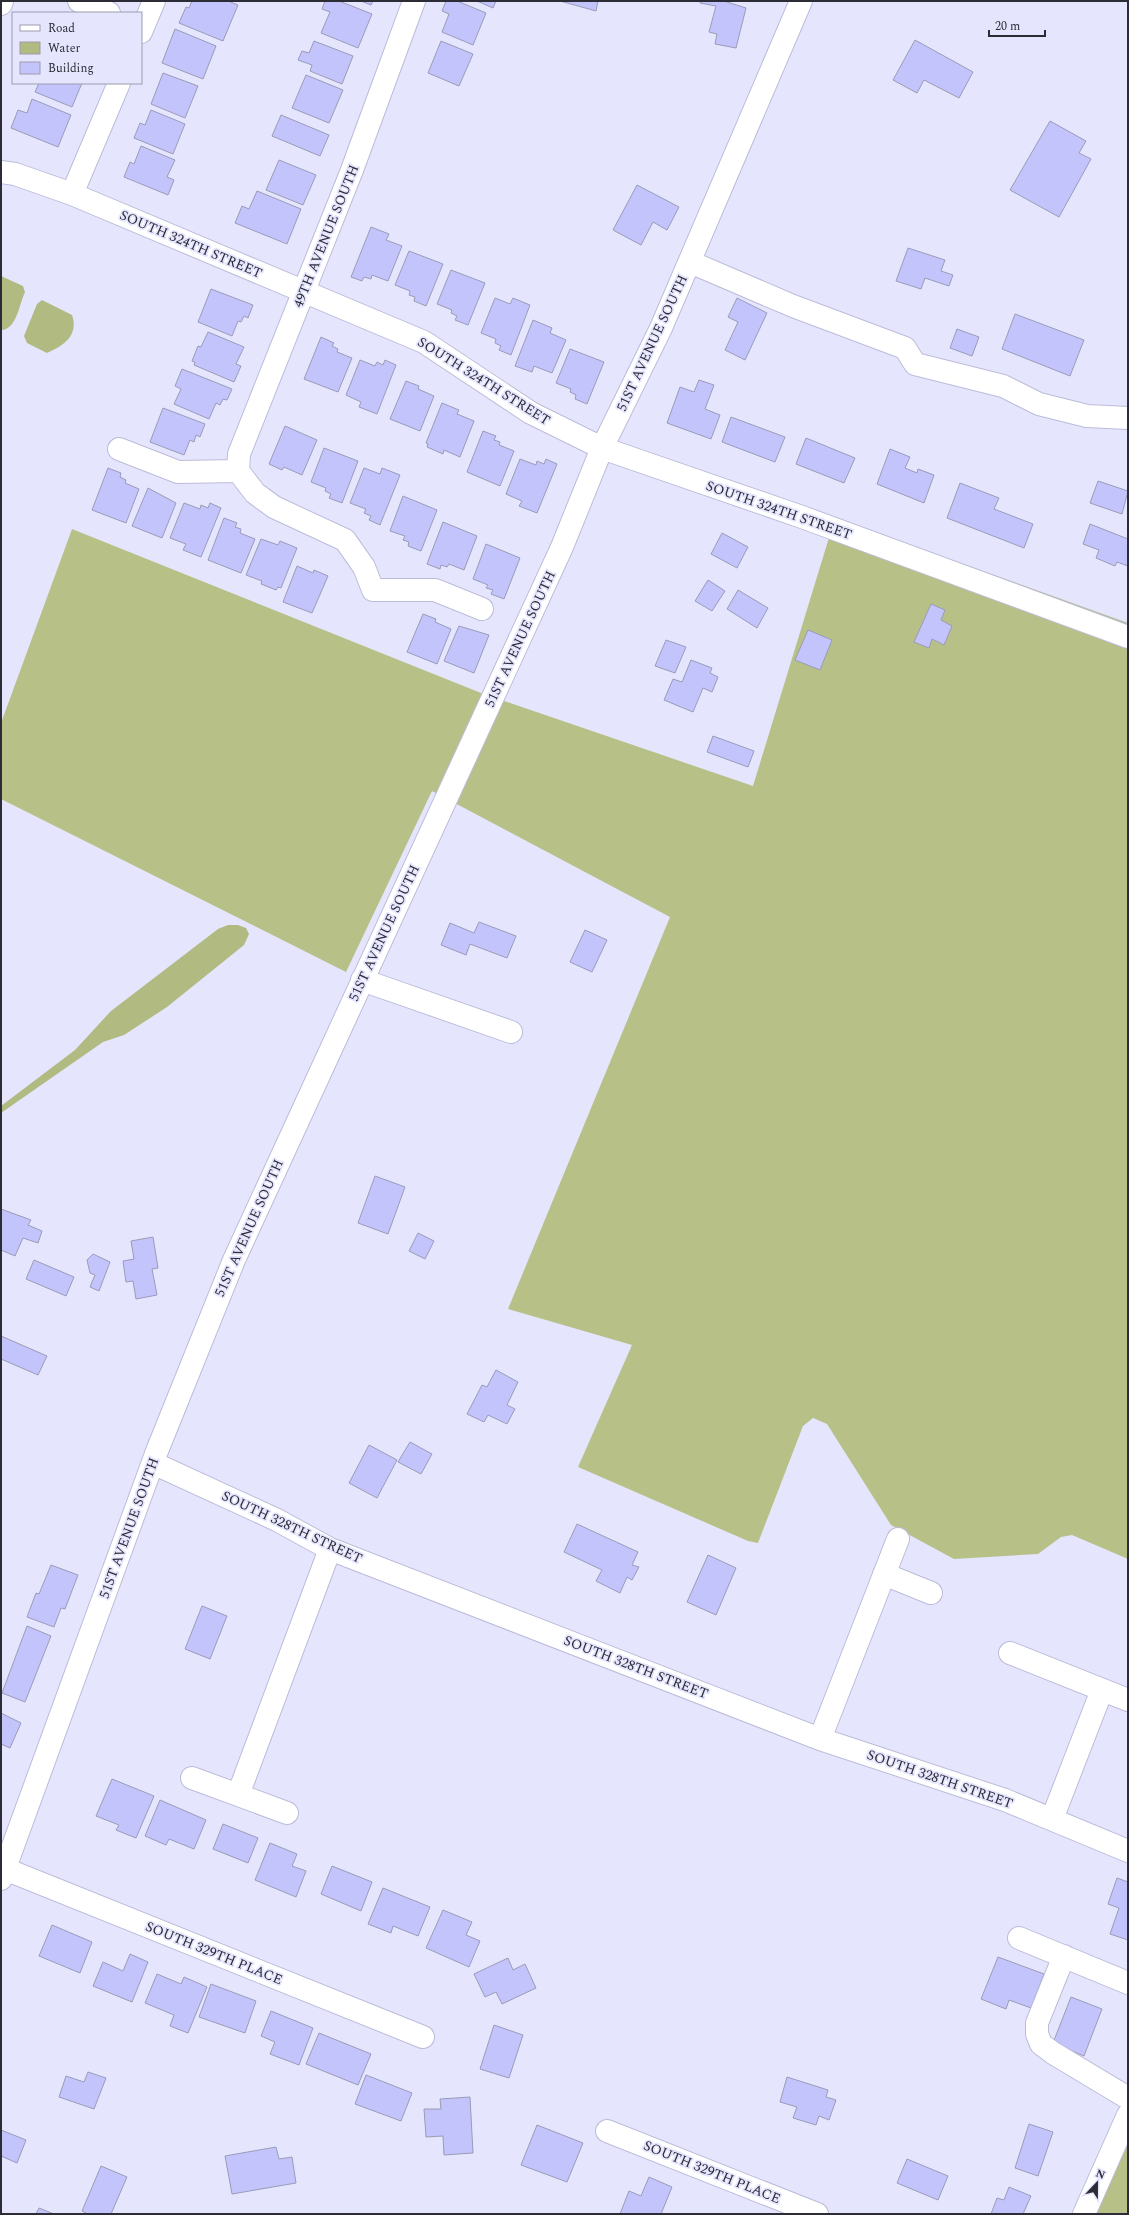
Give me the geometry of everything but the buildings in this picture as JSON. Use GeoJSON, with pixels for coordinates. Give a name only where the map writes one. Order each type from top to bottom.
{"type":"FeatureCollection","features":[{"type":"Feature","properties":{"kind":"street"},"geometry":{"type":"LineString","coordinates":[[80,1],[107,12]]}},
{"type":"Feature","properties":{"kind":"street"},"geometry":{"type":"LineString","coordinates":[[142,28],[154,1]]}},
{"type":"Feature","properties":{"kind":"street","name":"49TH AVENUE SOUTH"},"geometry":{"type":"LineString","coordinates":[[238,471],[239,454],[352,170],[414,1]]}},
{"type":"Feature","properties":{"kind":"street","name":"51ST AVENUE SOUTH"},"geometry":{"type":"LineString","coordinates":[[3,1874],[153,1462],[194,1355],[234,1260],[562,547],[602,448],[661,328],[802,1]]}},
{"type":"Feature","properties":{"kind":"street"},"geometry":{"type":"LineString","coordinates":[[72,194],[119,84]]}},
{"type":"Feature","properties":{"kind":"street","name":"SOUTH 324TH STREET"},"geometry":{"type":"LineString","coordinates":[[1,172],[15,174],[72,194],[424,342],[531,413],[602,448],[802,517],[1128,637]]}},
{"type":"Feature","properties":{"kind":"street"},"geometry":{"type":"LineString","coordinates":[[690,262],[793,306],[904,348],[915,364],[1003,386],[1039,404],[1087,416],[1128,418]]}},
{"type":"Feature","properties":{"kind":"street"},"geometry":{"type":"LineString","coordinates":[[120,449],[178,472],[238,471],[255,494],[274,507],[345,540],[364,567],[373,590],[435,590],[482,609]]}},
{"type":"Feature","properties":{"kind":"street"},"geometry":{"type":"LineString","coordinates":[[362,980],[511,1032]]}},
{"type":"Feature","properties":{"kind":"street","name":"SOUTH 328TH STREET"},"geometry":{"type":"LineString","coordinates":[[153,1462],[277,1520],[330,1549],[820,1738],[1005,1800],[1128,1851]]}},
{"type":"Feature","properties":{"kind":"street"},"geometry":{"type":"LineString","coordinates":[[820,1738],[898,1539]]}},
{"type":"Feature","properties":{"kind":"street"},"geometry":{"type":"LineString","coordinates":[[238,1795],[330,1549]]}},
{"type":"Feature","properties":{"kind":"street"},"geometry":{"type":"LineString","coordinates":[[884,1574],[931,1593]]}},
{"type":"Feature","properties":{"kind":"street"},"geometry":{"type":"LineString","coordinates":[[1010,1653],[1128,1700]]}},
{"type":"Feature","properties":{"kind":"street"},"geometry":{"type":"LineString","coordinates":[[1052,1819],[1102,1690]]}},
{"type":"Feature","properties":{"kind":"street"},"geometry":{"type":"LineString","coordinates":[[192,1778],[287,1813]]}},
{"type":"Feature","properties":{"kind":"street","name":"SOUTH 329TH PLACE"},"geometry":{"type":"LineString","coordinates":[[3,1874],[423,2037]]}},
{"type":"Feature","properties":{"kind":"street"},"geometry":{"type":"LineString","coordinates":[[1019,1938],[1128,1983]]}},
{"type":"Feature","properties":{"kind":"street"},"geometry":{"type":"LineString","coordinates":[[1064,1956],[1037,2023],[1037,2034],[1041,2044],[1053,2053],[1128,2098]]}},
{"type":"Feature","properties":{"kind":"street"},"geometry":{"type":"LineString","coordinates":[[1084,2214],[1128,2115]]}},
{"type":"Feature","properties":{"kind":"street","name":"SOUTH 329TH PLACE"},"geometry":{"type":"LineString","coordinates":[[607,2131],[817,2214]]}},
{"type":"Feature","properties":{"kind":"shaded area"},"geometry":{"type":"Polygon","coordinates":[[[835,518],[1128,623],[1128,1559],[1072,1535],[1061,1537],[1038,1554],[954,1559],[891,1525],[827,1424],[813,1418],[803,1426],[758,1543],[748,1541],[578,1467],[632,1345],[508,1309],[670,917],[432,791],[346,972],[1,799],[1,723],[72,529],[481,693],[753,786],[835,518]]]}},
{"type":"Feature","properties":{"kind":"shaded area"},"geometry":{"type":"Polygon","coordinates":[[[1128,2138],[1128,2214],[1093,2214],[1128,2138]]]}},
{"type":"Feature","properties":{"kind":"water"},"geometry":{"type":"Polygon","coordinates":[[[1,276],[23,286],[25,292],[15,320],[12,325],[3,330],[1,329],[1,276]]]}},
{"type":"Feature","properties":{"kind":"water"},"geometry":{"type":"Polygon","coordinates":[[[42,300],[72,315],[74,322],[72,334],[68,339],[59,347],[47,353],[27,343],[24,336],[37,304],[42,300]]]}},
{"type":"Feature","properties":{"kind":"water"},"geometry":{"type":"Polygon","coordinates":[[[228,925],[238,925],[246,928],[249,934],[244,945],[167,1007],[124,1035],[103,1042],[1,1113],[1,1106],[75,1050],[111,1011],[218,929],[228,925]]]}}]}
